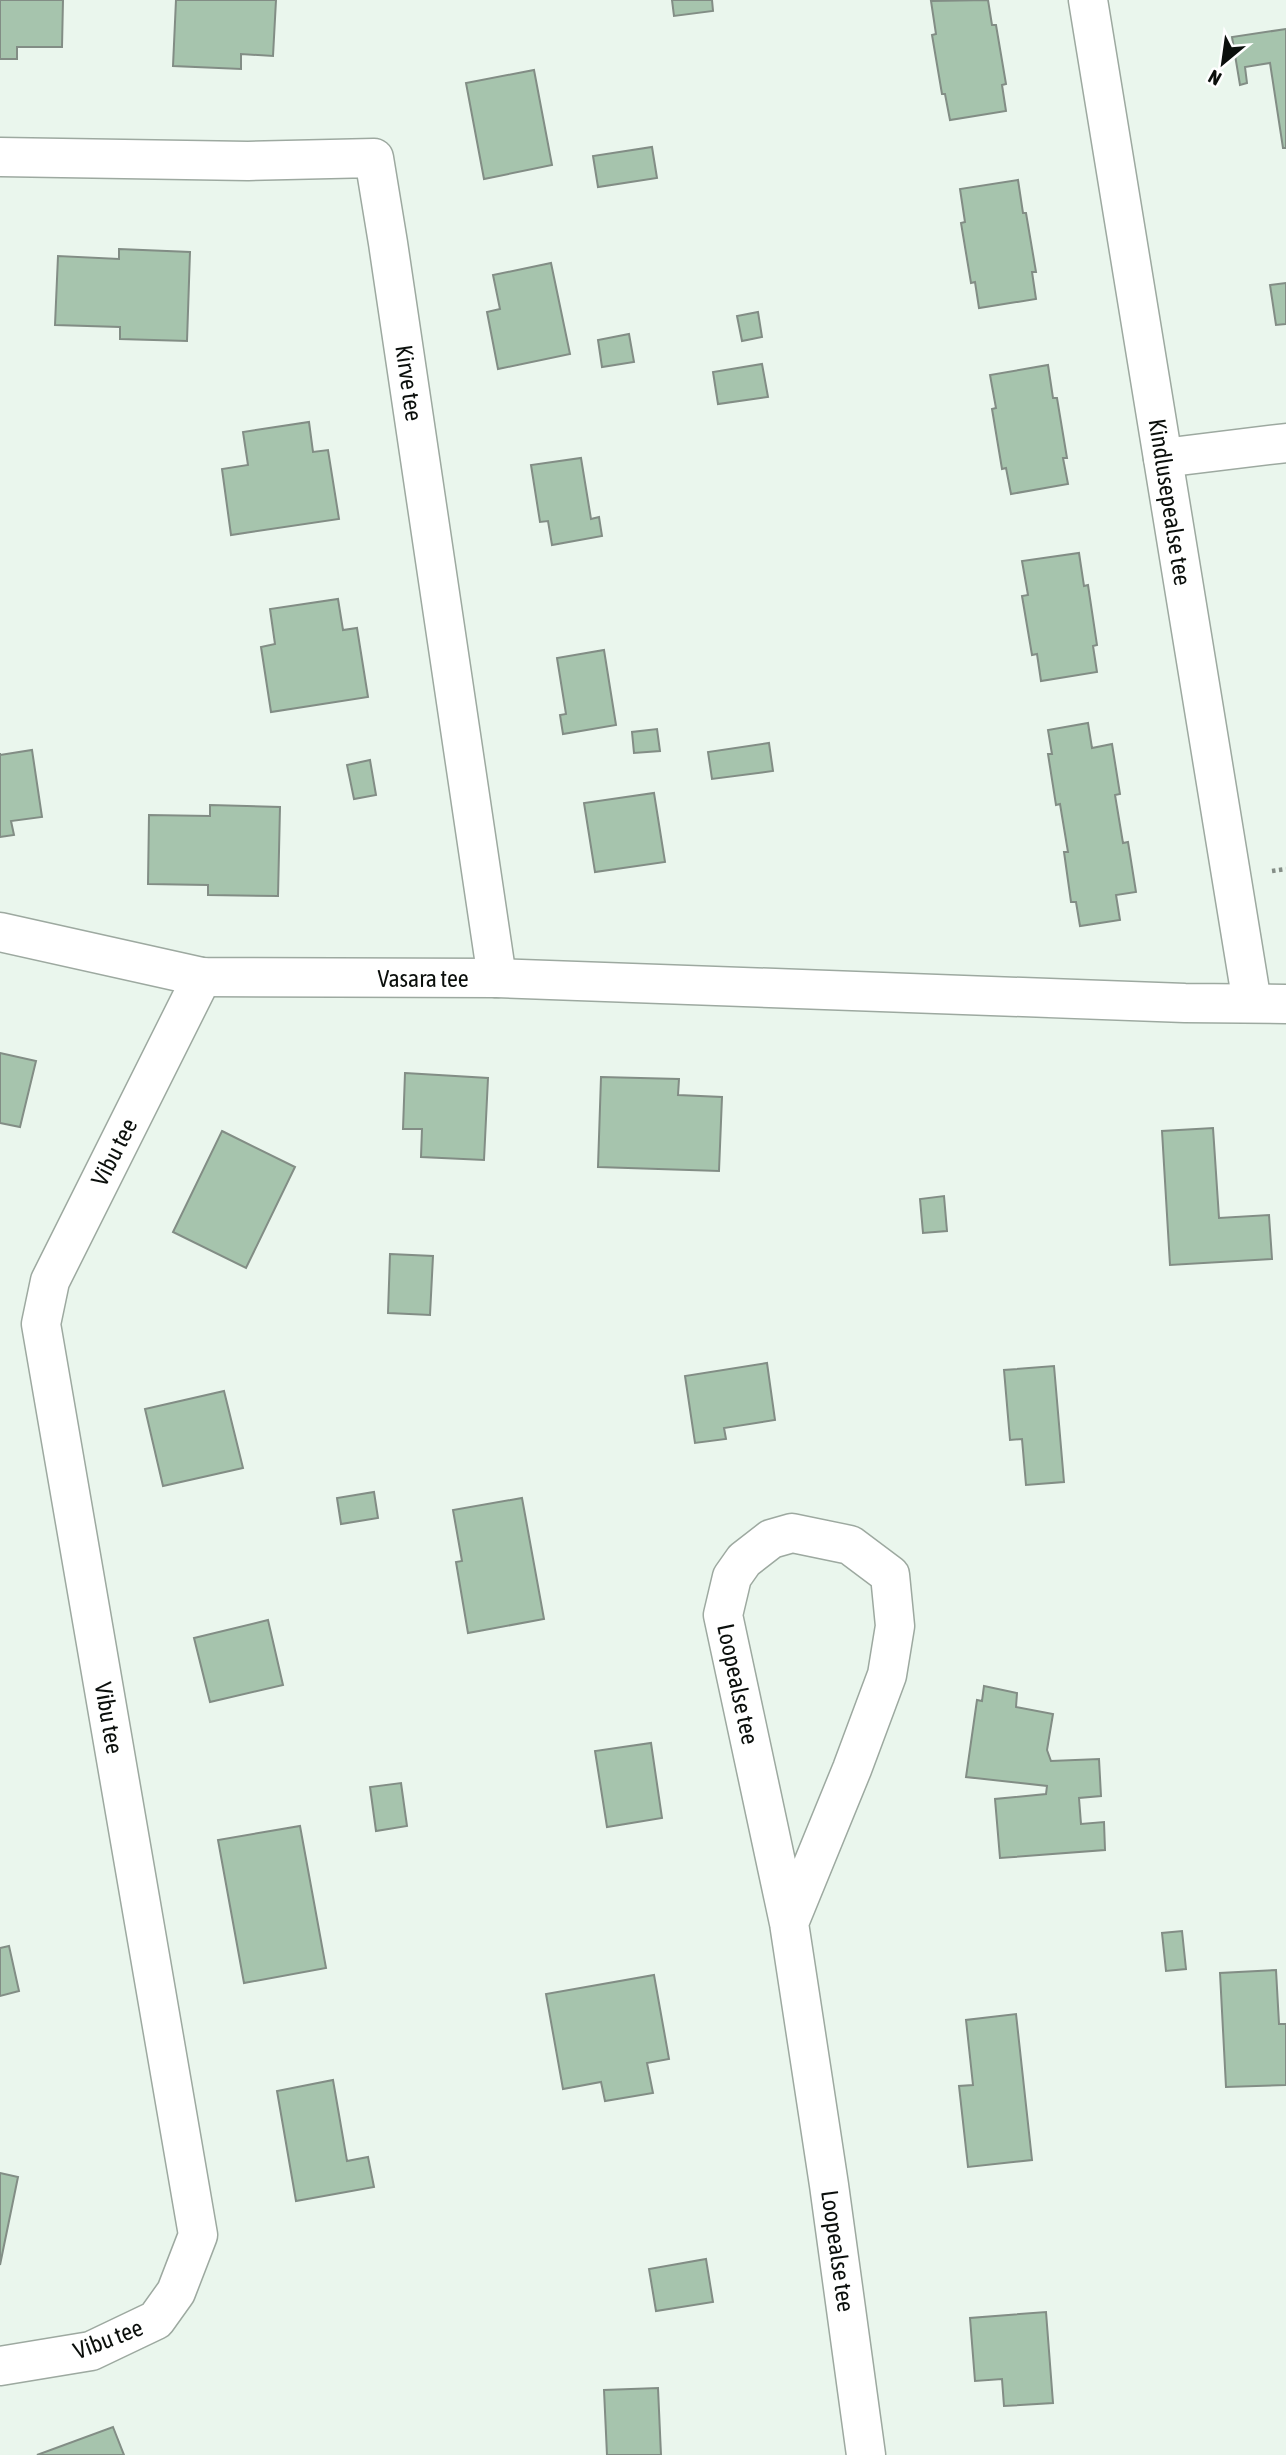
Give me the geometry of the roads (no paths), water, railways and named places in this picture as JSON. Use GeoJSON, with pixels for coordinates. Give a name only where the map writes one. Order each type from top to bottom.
{"type":"FeatureCollection","features":[{"type":"Feature","properties":{"kind":"street","name":"Kindlusepealse tee"},"geometry":{"type":"LineString","coordinates":[[1088,0],[1163,458],[1269,1003]]}},
{"type":"Feature","properties":{"kind":"street","name":"Kirve tee"},"geometry":{"type":"LineString","coordinates":[[0,157],[248,161],[374,158],[497,978]]}},
{"type":"Feature","properties":{"kind":"street"},"geometry":{"type":"LineString","coordinates":[[1163,458],[1286,443]]}},
{"type":"Feature","properties":{"kind":"street","name":"Vasara tee"},"geometry":{"type":"LineString","coordinates":[[0,932],[202,977],[497,978],[1185,1003],[1269,1003]]}},
{"type":"Feature","properties":{"kind":"street","name":"Vibu tee"},"geometry":{"type":"LineString","coordinates":[[0,2366],[91,2351],[156,2320],[176,2292],[198,2235],[41,1324],[50,1281],[202,977]]}},
{"type":"Feature","properties":{"kind":"street","name":"Loopealse tee"},"geometry":{"type":"LineString","coordinates":[[789,1923],[887,1675],[895,1626],[890,1575],[850,1545],[792,1533],[771,1539],[744,1560],[732,1577],[723,1615],[789,1923],[866,2455]]}}]}
